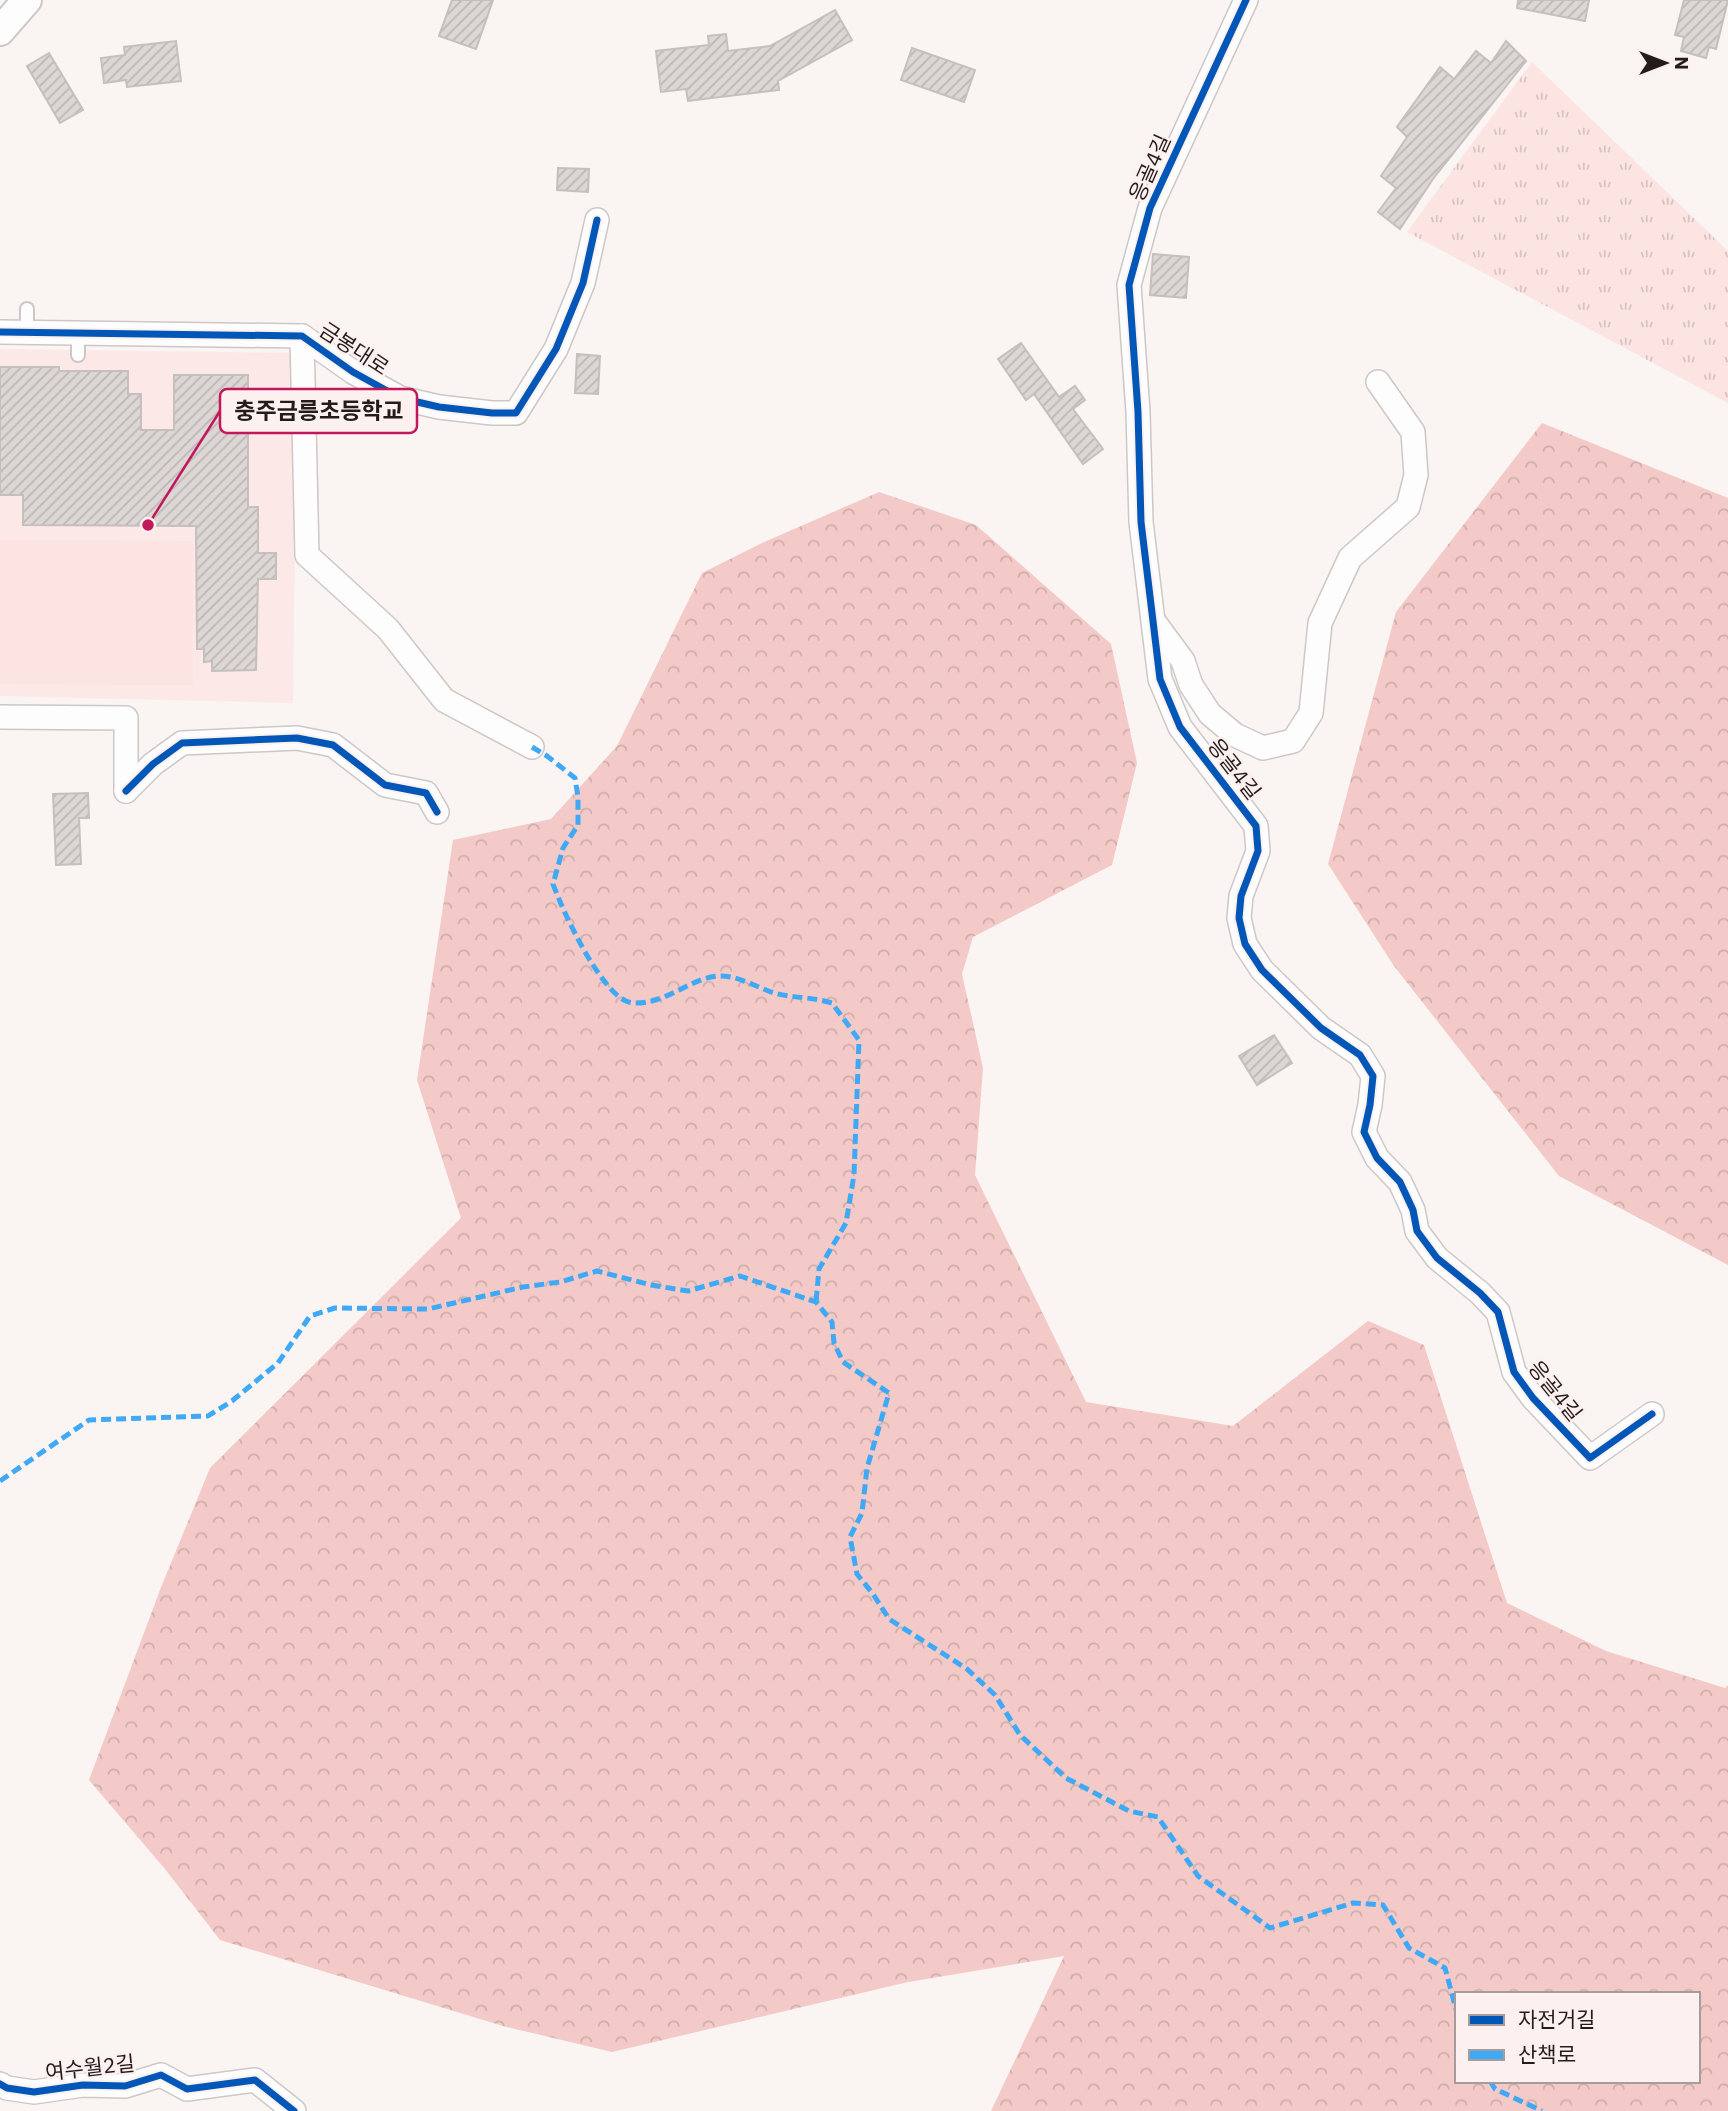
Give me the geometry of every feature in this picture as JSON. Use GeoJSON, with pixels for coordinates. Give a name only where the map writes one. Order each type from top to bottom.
{"type":"FeatureCollection","features":[{"type":"Feature","properties":{"kind":"street"},"geometry":{"type":"LineString","coordinates":[[0,31],[27,0]]}},
{"type":"Feature","properties":{"kind":"street","name":"응골4길"},"geometry":{"type":"LineString","coordinates":[[1246,0],[1150,208],[1129,285],[1138,412],[1141,522],[1160,678],[1180,727],[1256,826],[1258,851],[1241,896],[1238,918],[1245,944],[1262,970],[1321,1028],[1360,1055],[1373,1076],[1364,1132],[1377,1158],[1400,1182],[1413,1210],[1418,1231],[1437,1258],[1480,1293],[1498,1312],[1514,1372],[1533,1398],[1590,1458],[1652,1415]]}},
{"type":"Feature","properties":{"kind":"street","name":"금봉대로"},"geometry":{"type":"LineString","coordinates":[[0,332],[27,333],[78,345],[302,337],[353,372],[400,398],[439,407],[516,413],[560,338],[583,283],[597,220]]}},
{"type":"Feature","properties":{"kind":"street","name":"금봉대로"},"geometry":{"type":"LineString","coordinates":[[302,337],[307,555],[388,629],[444,701],[531,747]]}},
{"type":"Feature","properties":{"kind":"street","name":"응골4길"},"geometry":{"type":"LineString","coordinates":[[1153,621],[1183,661],[1191,685],[1210,714],[1235,735],[1263,748],[1293,741],[1311,713],[1320,623],[1350,558],[1408,507],[1416,475],[1413,432],[1378,382]]}},
{"type":"Feature","properties":{"kind":"street"},"geometry":{"type":"LineString","coordinates":[[0,717],[126,718],[126,791],[153,764],[182,743],[297,738],[333,745],[385,785],[426,793],[437,812]]}},
{"type":"Feature","properties":{"kind":"street","name":"여수월2길"},"geometry":{"type":"LineString","coordinates":[[0,2084],[7,2088],[34,2092],[83,2085],[125,2086],[161,2075],[187,2089],[255,2080],[294,2111]]}},
{"type":"Feature","properties":{"kind":"lane"},"geometry":{"type":"LineString","coordinates":[[27,309],[27,333]]}},
{"type":"Feature","properties":{"kind":"shaded area"},"geometry":{"type":"Polygon","coordinates":[[[0,349],[297,353],[293,703],[0,696],[0,349]]]}},
{"type":"Feature","properties":{"kind":"green space"},"geometry":{"type":"Polygon","coordinates":[[[1532,62],[1728,251],[1728,403],[1407,232],[1532,62]]]}},
{"type":"Feature","properties":{"kind":"green space"},"geometry":{"type":"Polygon","coordinates":[[[1542,423],[1728,498],[1728,1265],[1559,1176],[1394,966],[1328,864],[1396,612],[1542,423]]]}},
{"type":"Feature","properties":{"kind":"green space"},"geometry":{"type":"Polygon","coordinates":[[[879,492],[976,525],[1111,644],[1137,763],[1112,865],[973,937],[962,974],[983,1068],[975,1175],[1086,1402],[1233,1426],[1368,1321],[1424,1345],[1507,1603],[1606,1651],[1725,1688],[1728,1685],[1728,2111],[991,2111],[1064,1956],[908,1982],[612,2052],[503,2026],[220,1940],[165,1869],[89,1780],[160,1590],[210,1468],[461,1218],[417,1080],[453,840],[551,819],[617,746],[702,573],[762,543],[879,492]]]}},
{"type":"Feature","properties":{"kind":"green space"},"geometry":{"type":"Polygon","coordinates":[[[0,540],[193,541],[193,685],[0,684],[0,540]]]}},
{"type":"Feature","properties":{"kind":"building"},"geometry":{"type":"Polygon","coordinates":[[[452,0],[493,0],[476,49],[439,36],[452,0]]]}},
{"type":"Feature","properties":{"kind":"building"},"geometry":{"type":"Polygon","coordinates":[[[1518,0],[1589,0],[1585,21],[1517,8],[1518,0]]]}},
{"type":"Feature","properties":{"kind":"building"},"geometry":{"type":"Polygon","coordinates":[[[1684,0],[1728,0],[1716,49],[1709,47],[1706,58],[1681,51],[1684,37],[1675,35],[1684,0]]]}},
{"type":"Feature","properties":{"kind":"building"},"geometry":{"type":"Polygon","coordinates":[[[835,10],[852,40],[778,81],[779,90],[688,101],[686,89],[661,92],[656,51],[709,45],[708,36],[726,34],[728,51],[770,46],[835,10]]]}},
{"type":"Feature","properties":{"kind":"building"},"geometry":{"type":"Polygon","coordinates":[[[176,41],[181,81],[127,87],[126,80],[104,83],[101,58],[125,55],[124,47],[176,41]]]}},
{"type":"Feature","properties":{"kind":"building"},"geometry":{"type":"Polygon","coordinates":[[[1506,41],[1526,61],[1433,179],[1400,229],[1378,212],[1396,188],[1381,176],[1407,137],[1397,127],[1440,67],[1454,79],[1476,51],[1491,63],[1506,41]]]}},
{"type":"Feature","properties":{"kind":"building"},"geometry":{"type":"Polygon","coordinates":[[[912,48],[975,70],[964,102],[901,80],[912,48]]]}},
{"type":"Feature","properties":{"kind":"building"},"geometry":{"type":"Polygon","coordinates":[[[49,53],[83,110],[60,123],[27,66],[49,53]]]}},
{"type":"Feature","properties":{"kind":"building"},"geometry":{"type":"Polygon","coordinates":[[[558,168],[589,169],[588,192],[557,190],[558,168]]]}},
{"type":"Feature","properties":{"kind":"building"},"geometry":{"type":"Polygon","coordinates":[[[1153,254],[1189,257],[1186,298],[1150,295],[1153,254]]]}},
{"type":"Feature","properties":{"kind":"building"},"geometry":{"type":"Polygon","coordinates":[[[1021,343],[1059,397],[1075,386],[1085,400],[1073,409],[1103,449],[1083,464],[1034,394],[1026,400],[998,359],[1021,343]]]}},
{"type":"Feature","properties":{"kind":"building"},"geometry":{"type":"Polygon","coordinates":[[[577,354],[600,356],[598,394],[575,393],[577,354]]]}},
{"type":"Feature","properties":{"kind":"building"},"geometry":{"type":"Polygon","coordinates":[[[0,367],[59,367],[59,371],[128,371],[128,394],[141,394],[141,430],[174,430],[174,375],[248,375],[248,507],[258,507],[258,553],[276,553],[276,579],[258,579],[256,670],[212,671],[212,661],[204,662],[204,649],[197,649],[196,526],[23,525],[23,495],[0,495],[0,367]]]}},
{"type":"Feature","properties":{"kind":"building"},"geometry":{"type":"Polygon","coordinates":[[[88,793],[89,818],[79,818],[81,864],[56,865],[53,794],[88,793]]]}},
{"type":"Feature","properties":{"kind":"building"},"geometry":{"type":"Polygon","coordinates":[[[1274,1035],[1292,1063],[1257,1085],[1239,1056],[1274,1035]]]}},
{"type":"Feature","properties":{"kind":"marked path"},"geometry":{"type":"LineString","coordinates":[[532,747],[575,778],[578,825],[563,848],[553,884],[583,948],[616,994],[628,1002],[645,1002],[665,997],[709,978],[732,977],[774,993],[832,1003],[859,1040],[854,1175],[846,1223],[819,1269],[816,1302]]}},
{"type":"Feature","properties":{"kind":"marked path"},"geometry":{"type":"LineString","coordinates":[[0,1481],[89,1420],[208,1416],[232,1401],[278,1363],[310,1316],[335,1308],[428,1309],[523,1287],[560,1282],[597,1271],[688,1291],[740,1276],[816,1302],[832,1322],[834,1343],[843,1362],[889,1393],[867,1468],[862,1513],[850,1537],[857,1574],[889,1619],[967,1669],[995,1695],[1020,1735],[1066,1778],[1129,1811],[1158,1817],[1198,1876],[1270,1928],[1353,1903],[1383,1905],[1409,1948],[1445,1968],[1455,2006]]}},
{"type":"Feature","properties":{"kind":"marked path"},"geometry":{"type":"LineString","coordinates":[[1491,2083],[1495,2089],[1542,2111]]}},
{"type":"Feature","properties":{"kind":"cycle path"},"geometry":{"type":"LineString","coordinates":[[1246,0],[1150,208],[1129,285],[1138,412],[1141,522],[1160,679],[1180,727],[1256,826],[1258,851],[1241,896],[1239,918],[1245,944],[1262,970],[1321,1028],[1360,1055],[1373,1076],[1364,1132],[1377,1158],[1400,1182],[1413,1210],[1417,1231],[1437,1258],[1480,1293],[1498,1312],[1514,1372],[1533,1398],[1590,1458],[1652,1414]]}},
{"type":"Feature","properties":{"kind":"cycle path"},"geometry":{"type":"LineString","coordinates":[[0,332],[302,336],[353,372],[400,398],[439,407],[516,413],[556,349],[583,283],[597,220]]}},
{"type":"Feature","properties":{"kind":"cycle path"},"geometry":{"type":"LineString","coordinates":[[126,791],[153,764],[182,743],[297,738],[333,745],[385,785],[426,793],[437,812]]}},
{"type":"Feature","properties":{"kind":"cycle path"},"geometry":{"type":"LineString","coordinates":[[0,2084],[7,2088],[34,2092],[83,2085],[125,2086],[161,2075],[187,2089],[255,2080],[294,2111]]}},
{"type":"Feature","properties":{"kind":"place","name":"충주금릉초등학교"},"geometry":{"type":"Point","coordinates":[148,525]}}]}
